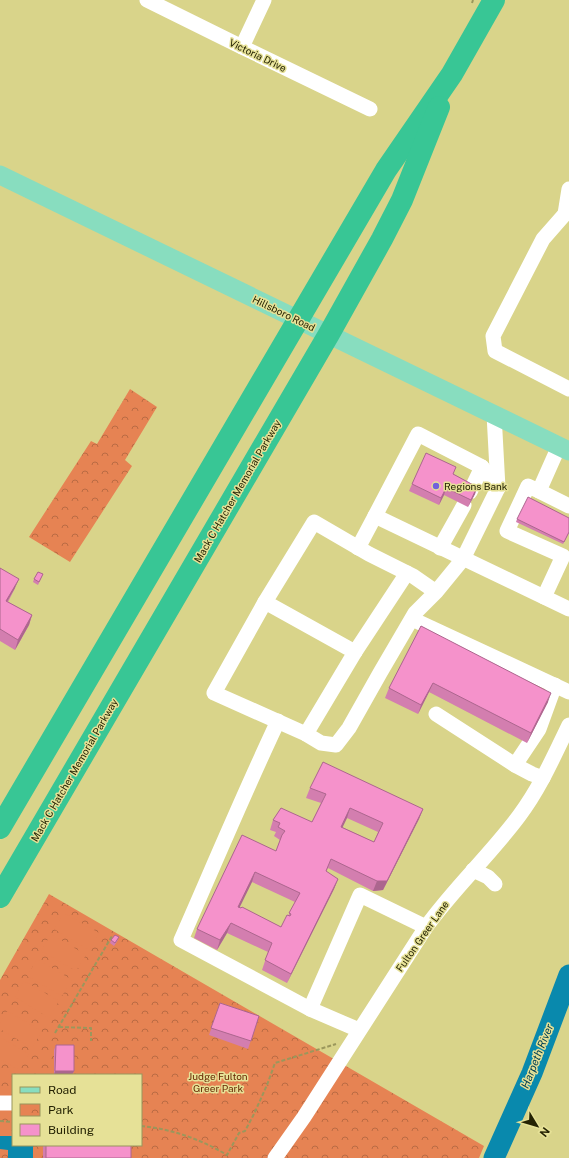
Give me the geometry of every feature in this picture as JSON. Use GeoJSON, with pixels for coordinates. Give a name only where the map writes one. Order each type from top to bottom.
{"type":"FeatureCollection","features":[{"type":"Feature","properties":{"kind":"highway","name":"Mack C Hatcher Memorial Parkway"},"geometry":{"type":"LineString","coordinates":[[0,896],[329,334],[402,200],[452,74],[476,7],[494,0]]}},
{"type":"Feature","properties":{"kind":"highway","name":"Mack C Hatcher Memorial Parkway"},"geometry":{"type":"LineString","coordinates":[[0,828],[386,170],[452,74]]}},
{"type":"Feature","properties":{"kind":"main road","name":"Hillsboro Road"},"geometry":{"type":"LineString","coordinates":[[0,175],[564,448]]}},
{"type":"Feature","properties":{"kind":"street","name":"Victoria Drive"},"geometry":{"type":"LineString","coordinates":[[147,0],[242,48],[370,109]]}},
{"type":"Feature","properties":{"kind":"street"},"geometry":{"type":"LineString","coordinates":[[242,48],[264,0]]}},
{"type":"Feature","properties":{"kind":"street"},"geometry":{"type":"LineString","coordinates":[[569,189],[567,213],[543,239],[493,336],[495,351],[569,389]]}},
{"type":"Feature","properties":{"kind":"street"},"geometry":{"type":"LineString","coordinates":[[436,592],[407,573],[358,548],[314,522],[265,602],[214,692],[306,734],[321,743],[336,745],[349,728],[415,613],[436,592],[465,555],[498,488],[494,414]]}},
{"type":"Feature","properties":{"kind":"street"},"geometry":{"type":"LineString","coordinates":[[358,548],[418,434],[482,468],[498,488]]}},
{"type":"Feature","properties":{"kind":"street"},"geometry":{"type":"LineString","coordinates":[[538,491],[564,448]]}},
{"type":"Feature","properties":{"kind":"street"},"geometry":{"type":"LineString","coordinates":[[440,548],[482,468]]}},
{"type":"Feature","properties":{"kind":"street"},"geometry":{"type":"LineString","coordinates":[[544,597],[566,550],[507,531],[528,486],[569,506]]}},
{"type":"Feature","properties":{"kind":"street"},"geometry":{"type":"LineString","coordinates":[[375,516],[440,548],[465,555],[569,609]]}},
{"type":"Feature","properties":{"kind":"street"},"geometry":{"type":"LineString","coordinates":[[306,734],[355,652],[407,573]]}},
{"type":"Feature","properties":{"kind":"street"},"geometry":{"type":"LineString","coordinates":[[265,602],[355,652]]}},
{"type":"Feature","properties":{"kind":"street"},"geometry":{"type":"LineString","coordinates":[[412,619],[569,692]]}},
{"type":"Feature","properties":{"kind":"street"},"geometry":{"type":"LineString","coordinates":[[515,765],[539,729],[555,685]]}},
{"type":"Feature","properties":{"kind":"street"},"geometry":{"type":"LineString","coordinates":[[436,714],[515,765],[543,778]]}},
{"type":"Feature","properties":{"kind":"street"},"geometry":{"type":"LineString","coordinates":[[278,721],[248,785],[181,940],[310,1009],[359,1030]]}},
{"type":"Feature","properties":{"kind":"street","name":"Fulton Greer Lane"},"geometry":{"type":"LineString","coordinates":[[278,1155],[426,927],[445,902],[520,815],[543,778],[569,725]]}},
{"type":"Feature","properties":{"kind":"street"},"geometry":{"type":"LineString","coordinates":[[473,870],[488,877],[495,884]]}},
{"type":"Feature","properties":{"kind":"street"},"geometry":{"type":"LineString","coordinates":[[310,1009],[360,895],[426,927]]}},
{"type":"Feature","properties":{"kind":"street"},"geometry":{"type":"LineString","coordinates":[[0,1103],[12,1103]]}},
{"type":"Feature","properties":{"kind":"path"},"geometry":{"type":"LineString","coordinates":[[56,1033],[112,936]]}},
{"type":"Feature","properties":{"kind":"path"},"geometry":{"type":"LineString","coordinates":[[59,1027],[91,1028],[91,1041]]}},
{"type":"Feature","properties":{"kind":"path"},"geometry":{"type":"LineString","coordinates":[[142,1126],[163,1129],[188,1136],[227,1155],[239,1133],[245,1131],[254,1114],[265,1091],[275,1063],[337,1044]]}},
{"type":"Feature","properties":{"kind":"path"},"geometry":{"type":"LineString","coordinates":[[0,1121],[12,1122]]}},
{"type":"Feature","properties":{"kind":"green space"},"geometry":{"type":"Polygon","coordinates":[[[130,389],[157,407],[125,460],[132,466],[70,562],[29,537],[91,441],[97,444],[130,389]]]}},
{"type":"Feature","properties":{"kind":"green space","name":"Judge Fulton Greer Park"},"geometry":{"type":"Polygon","coordinates":[[[49,894],[484,1146],[479,1158],[0,1158],[0,980],[49,894]]]}},
{"type":"Feature","properties":{"kind":"green space"},"geometry":{"type":"Polygon","coordinates":[[[64,913],[99,933],[89,950],[54,929],[64,913]]]}},
{"type":"Feature","properties":{"kind":"green space"},"geometry":{"type":"Polygon","coordinates":[[[51,934],[86,955],[76,971],[41,951],[51,934]]]}},
{"type":"Feature","properties":{"kind":"green space"},"geometry":{"type":"Polygon","coordinates":[[[37,959],[72,980],[62,996],[27,976],[37,959]]]}},
{"type":"Feature","properties":{"kind":"green space"},"geometry":{"type":"Polygon","coordinates":[[[24,981],[59,1001],[49,1018],[15,997],[24,981]]]}},
{"type":"Feature","properties":{"kind":"green space"},"geometry":{"type":"Polygon","coordinates":[[[7,1011],[42,1031],[32,1048],[0,1029],[0,1023],[7,1011]]]}},
{"type":"Feature","properties":{"kind":"green space"},"geometry":{"type":"Polygon","coordinates":[[[0,1037],[29,1054],[19,1070],[0,1059],[0,1037]]]}},
{"type":"Feature","properties":{"kind":"water"},"geometry":{"type":"Polygon","coordinates":[[[0,1136],[12,1136],[12,1146],[33,1146],[33,1158],[8,1158],[8,1150],[0,1149],[0,1136]]]}},
{"type":"Feature","properties":{"kind":"building","name":"Regions Bank"},"geometry":{"type":"Polygon","coordinates":[[[426,453],[456,467],[453,474],[477,487],[471,500],[446,488],[441,498],[412,484],[426,453]]]}},
{"type":"Feature","properties":{"kind":"building"},"geometry":{"type":"Polygon","coordinates":[[[528,497],[569,518],[569,532],[564,542],[517,519],[528,497]]]}},
{"type":"Feature","properties":{"kind":"building"},"geometry":{"type":"Polygon","coordinates":[[[0,568],[19,579],[6,601],[32,615],[18,640],[0,629],[0,568]]]}},
{"type":"Feature","properties":{"kind":"building"},"geometry":{"type":"Polygon","coordinates":[[[38,572],[43,574],[39,582],[34,579],[38,572]]]}},
{"type":"Feature","properties":{"kind":"building"},"geometry":{"type":"Polygon","coordinates":[[[421,626],[551,693],[531,733],[433,683],[421,705],[389,688],[421,626]]]}},
{"type":"Feature","properties":{"kind":"building"},"geometry":{"type":"Polygon","coordinates":[[[323,762],[423,809],[387,881],[377,881],[331,859],[326,871],[338,879],[291,974],[265,960],[272,943],[231,923],[220,940],[197,929],[242,835],[276,851],[285,831],[278,827],[280,823],[273,820],[281,808],[312,822],[326,794],[310,788],[323,762]],[[350,808],[341,827],[374,842],[383,823],[350,808]],[[255,872],[238,907],[242,907],[281,927],[287,915],[290,916],[291,914],[289,913],[300,893],[255,872]]]}},
{"type":"Feature","properties":{"kind":"building"},"geometry":{"type":"Polygon","coordinates":[[[115,935],[119,937],[115,943],[111,940],[115,935]]]}},
{"type":"Feature","properties":{"kind":"building"},"geometry":{"type":"Polygon","coordinates":[[[220,1003],[259,1016],[251,1041],[211,1028],[220,1003]]]}},
{"type":"Feature","properties":{"kind":"building"},"geometry":{"type":"Polygon","coordinates":[[[56,1045],[74,1045],[74,1071],[55,1071],[56,1045]]]}},
{"type":"Feature","properties":{"kind":"building"},"geometry":{"type":"Polygon","coordinates":[[[46,1146],[131,1146],[131,1158],[46,1158],[46,1146]]]}},
{"type":"Feature","properties":{"kind":"waterway","name":"Harpeth River"},"geometry":{"type":"LineString","coordinates":[[494,1158],[532,1073],[569,975]]}},
{"type":"Feature","properties":{"kind":"place","name":"Regions Bank"},"geometry":{"type":"Point","coordinates":[436,486]}}]}
